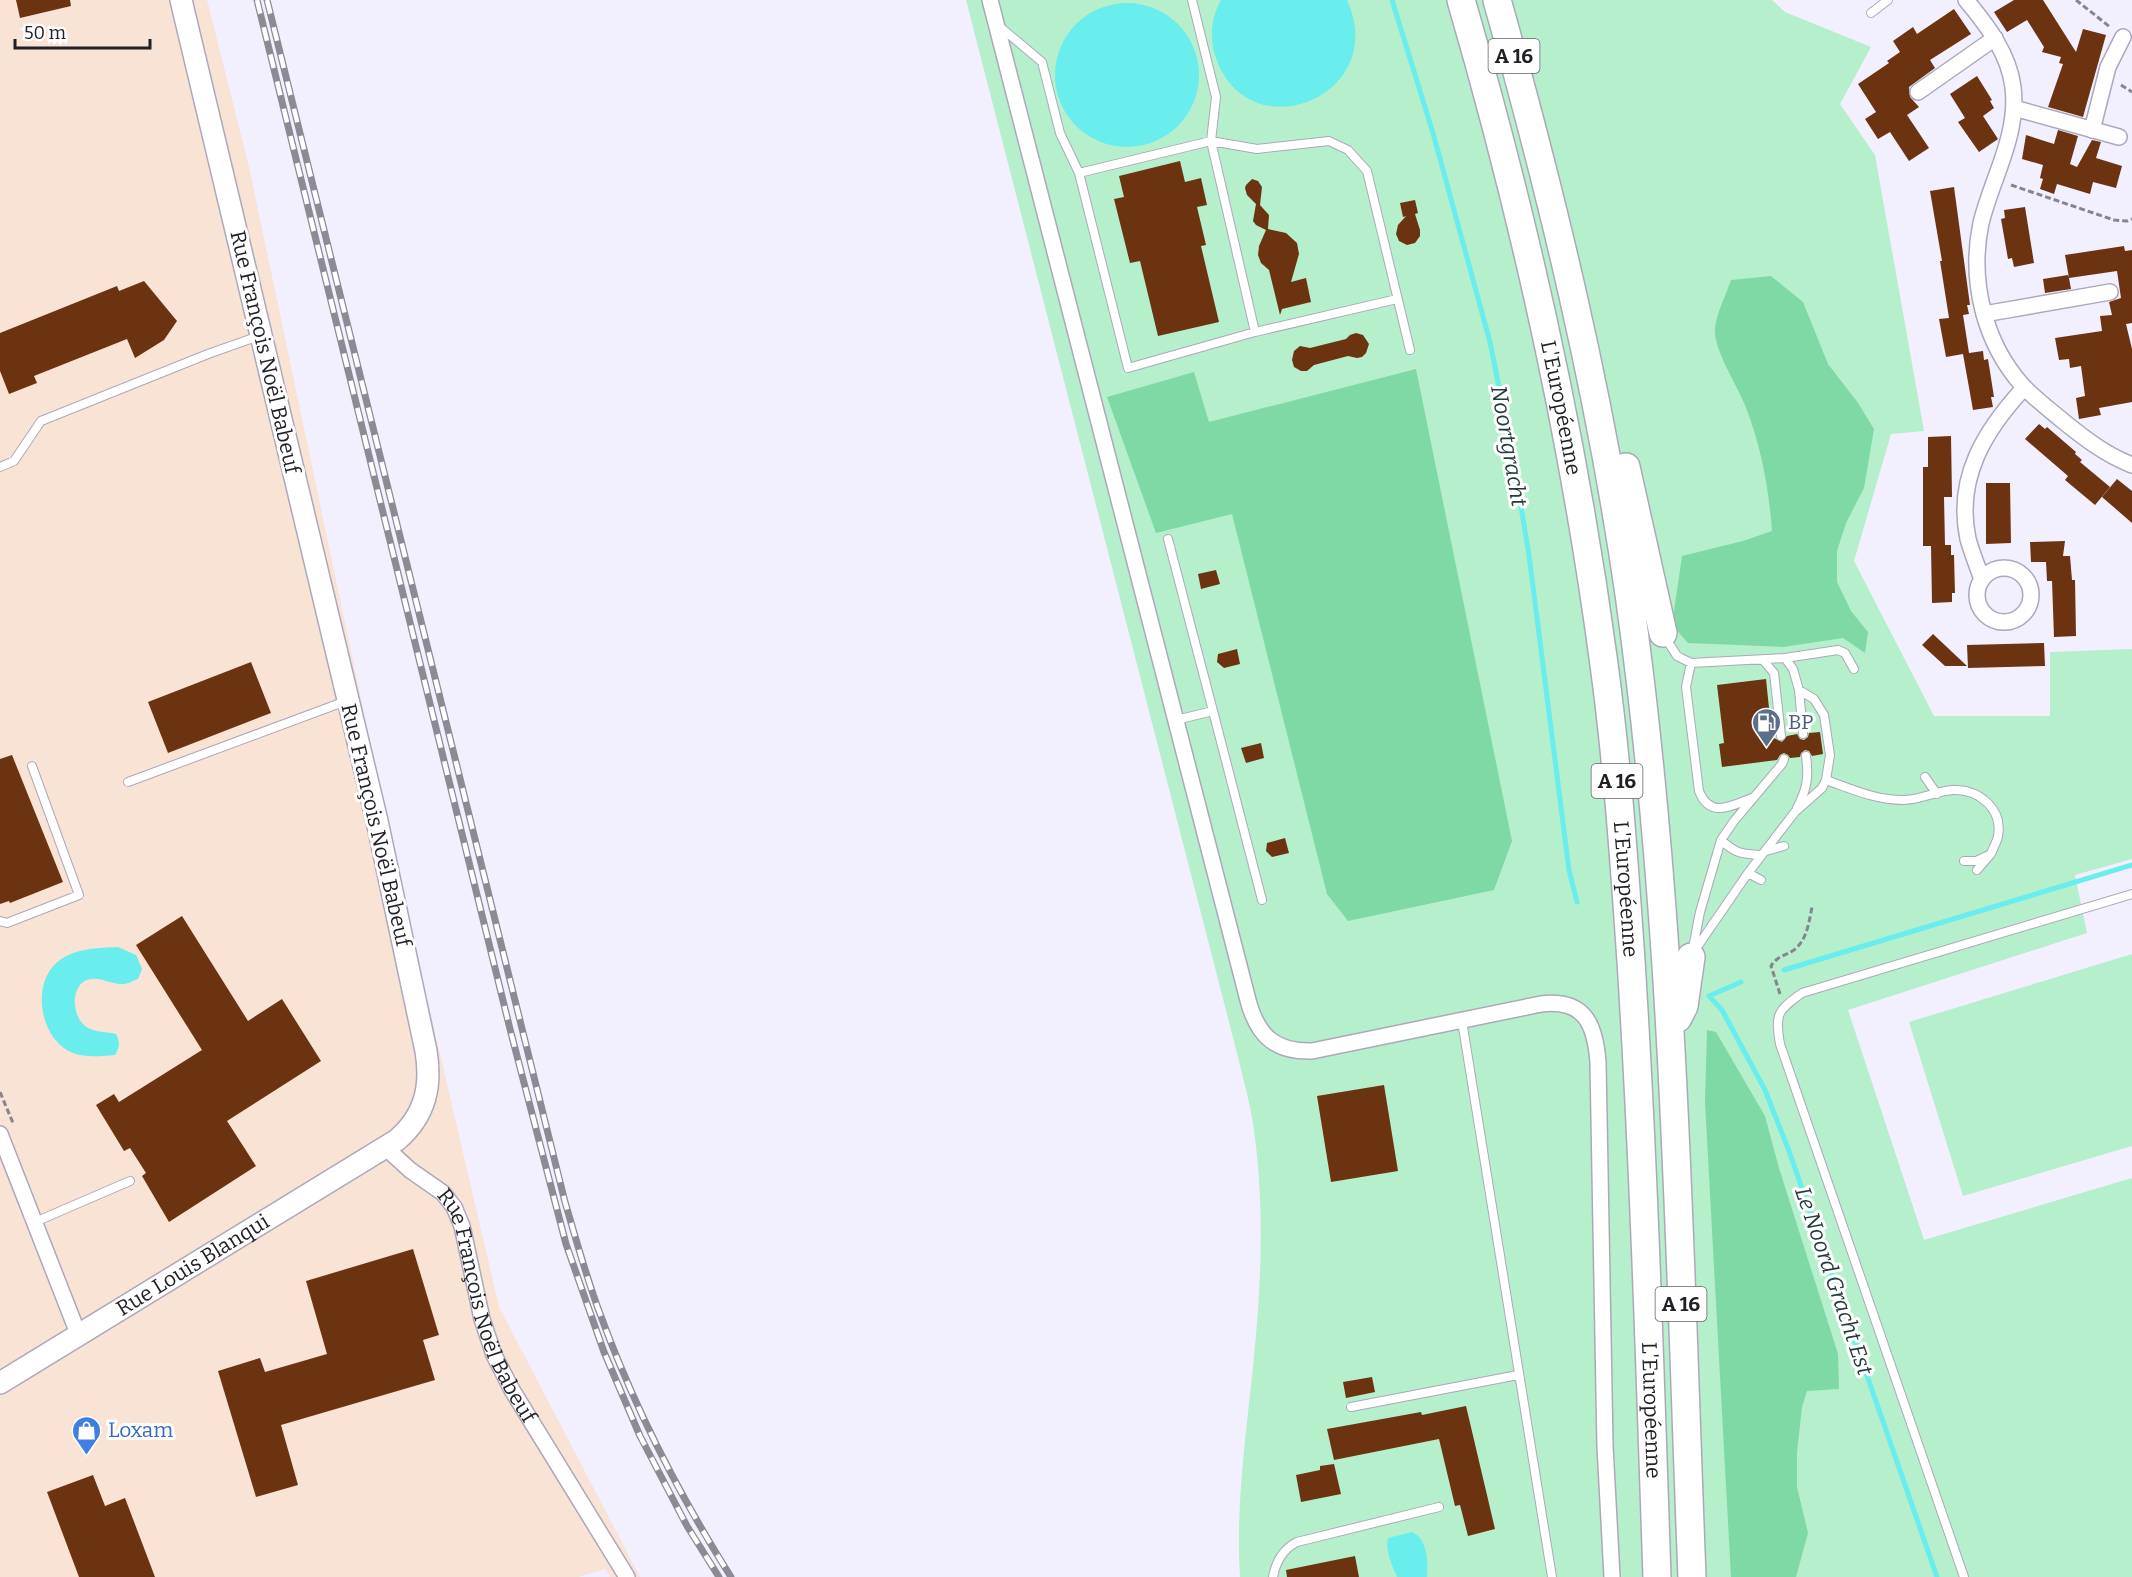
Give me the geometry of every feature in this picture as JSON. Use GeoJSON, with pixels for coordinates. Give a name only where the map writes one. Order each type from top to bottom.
{"type":"FeatureCollection","features":[{"type":"Feature","properties":{"kind":"highway","name":"L'Européenne"},"geometry":{"type":"LineString","coordinates":[[1461,0],[1513,186],[1551,351],[1571,456],[1604,662],[1624,856],[1636,1029],[1658,1577]]}},
{"type":"Feature","properties":{"kind":"highway","name":"L'Européenne"},"geometry":{"type":"LineString","coordinates":[[1497,0],[1529,112],[1562,254],[1601,433],[1631,609],[1659,865],[1670,1032],[1692,1577]]}},
{"type":"Feature","properties":{"kind":"highway"},"geometry":{"type":"LineString","coordinates":[[1509,0],[1529,112]]}},
{"type":"Feature","properties":{"kind":"highway"},"geometry":{"type":"LineString","coordinates":[[1562,254],[1610,397],[1663,633]]}},
{"type":"Feature","properties":{"kind":"highway"},"geometry":{"type":"LineString","coordinates":[[1670,1032],[1684,1006],[1691,957]]}},
{"type":"Feature","properties":{"kind":"highway"},"geometry":{"type":"LineString","coordinates":[[1646,1577],[1653,1435]]}},
{"type":"Feature","properties":{"kind":"street","name":"Rue François Noël Babeuf"},"geometry":{"type":"LineString","coordinates":[[181,0],[392,887],[429,1073],[428,1091],[417,1119],[404,1134],[386,1148],[410,1170],[443,1193],[454,1207],[462,1226],[482,1319],[494,1355],[512,1390],[627,1577]]}},
{"type":"Feature","properties":{"kind":"street"},"geometry":{"type":"LineString","coordinates":[[990,0],[1249,1004],[1258,1025],[1268,1039],[1275,1044],[1292,1050],[1312,1051],[1541,1004],[1566,1004],[1585,1016],[1596,1041],[1605,1446],[1612,1577]]}},
{"type":"Feature","properties":{"kind":"street"},"geometry":{"type":"LineString","coordinates":[[1967,0],[1995,38],[2012,79],[2014,108],[2008,143],[1981,224],[1978,250],[1978,274],[1984,314],[1996,348],[2024,388],[2087,440],[2132,465]]}},
{"type":"Feature","properties":{"kind":"street"},"geometry":{"type":"LineString","coordinates":[[2092,130],[2108,67],[2123,37]]}},
{"type":"Feature","properties":{"kind":"street"},"geometry":{"type":"LineString","coordinates":[[1918,92],[1995,38]]}},
{"type":"Feature","properties":{"kind":"street"},"geometry":{"type":"LineString","coordinates":[[2014,108],[2119,137]]}},
{"type":"Feature","properties":{"kind":"street"},"geometry":{"type":"LineString","coordinates":[[1984,314],[2110,292]]}},
{"type":"Feature","properties":{"kind":"street"},"geometry":{"type":"LineString","coordinates":[[1982,579],[1971,550],[1966,524],[1970,473],[1990,428],[2024,388]]}},
{"type":"Feature","properties":{"kind":"street"},"geometry":{"type":"LineString","coordinates":[[0,1134],[79,1336]]}},
{"type":"Feature","properties":{"kind":"street","name":"Rue Louis Blanqui"},"geometry":{"type":"LineString","coordinates":[[0,1383],[386,1148]]}},
{"type":"Feature","properties":{"kind":"lane"},"geometry":{"type":"LineString","coordinates":[[1192,0],[1216,97],[1211,141],[1255,332]]}},
{"type":"Feature","properties":{"kind":"lane"},"geometry":{"type":"LineString","coordinates":[[1871,14],[1888,0]]}},
{"type":"Feature","properties":{"kind":"lane"},"geometry":{"type":"LineString","coordinates":[[996,23],[1042,62],[1060,133],[1079,173],[1128,368],[1255,332],[1397,299]]}},
{"type":"Feature","properties":{"kind":"lane"},"geometry":{"type":"LineString","coordinates":[[1079,173],[1211,141],[1257,149],[1329,141],[1348,150],[1367,171],[1410,350]]}},
{"type":"Feature","properties":{"kind":"lane"},"geometry":{"type":"LineString","coordinates":[[0,467],[14,461],[41,421],[208,354],[261,336]]}},
{"type":"Feature","properties":{"kind":"lane"},"geometry":{"type":"LineString","coordinates":[[1168,539],[1262,900]]}},
{"type":"Feature","properties":{"kind":"lane"},"geometry":{"type":"LineString","coordinates":[[1663,633],[1677,656],[1691,663],[1785,658],[1838,650],[1845,653],[1854,669]]}},
{"type":"Feature","properties":{"kind":"lane"},"geometry":{"type":"LineString","coordinates":[[1785,658],[1793,669],[1799,690],[1803,734]]}},
{"type":"Feature","properties":{"kind":"lane"},"geometry":{"type":"LineString","coordinates":[[1762,660],[1774,674],[1781,736]]}},
{"type":"Feature","properties":{"kind":"lane"},"geometry":{"type":"LineString","coordinates":[[1691,663],[1686,687],[1699,791],[1703,802],[1712,808],[1725,808],[1754,797]]}},
{"type":"Feature","properties":{"kind":"lane"},"geometry":{"type":"LineString","coordinates":[[1795,812],[1822,788],[1827,780],[1830,755],[1824,715],[1814,699],[1799,690]]}},
{"type":"Feature","properties":{"kind":"lane"},"geometry":{"type":"LineString","coordinates":[[128,782],[348,701]]}},
{"type":"Feature","properties":{"kind":"lane"},"geometry":{"type":"LineString","coordinates":[[1176,720],[1213,711]]}},
{"type":"Feature","properties":{"kind":"lane"},"geometry":{"type":"LineString","coordinates":[[1691,957],[1748,873],[1795,812],[1806,791],[1808,772],[1806,756]]}},
{"type":"Feature","properties":{"kind":"lane"},"geometry":{"type":"LineString","coordinates":[[1691,957],[1700,912],[1722,840],[1734,821],[1784,759]]}},
{"type":"Feature","properties":{"kind":"lane"},"geometry":{"type":"LineString","coordinates":[[0,921],[7,923],[79,895],[32,766]]}},
{"type":"Feature","properties":{"kind":"lane"},"geometry":{"type":"LineString","coordinates":[[1925,777],[1937,794]]}},
{"type":"Feature","properties":{"kind":"lane"},"geometry":{"type":"LineString","coordinates":[[1827,780],[1875,798],[1905,800],[1952,790],[1968,791],[1983,798],[1994,809],[1998,822],[1998,838],[1991,854],[1977,870]]}},
{"type":"Feature","properties":{"kind":"lane"},"geometry":{"type":"LineString","coordinates":[[1722,840],[1732,851],[1742,854],[1764,853],[1784,846]]}},
{"type":"Feature","properties":{"kind":"lane"},"geometry":{"type":"LineString","coordinates":[[1964,861],[1976,861],[1991,854]]}},
{"type":"Feature","properties":{"kind":"lane"},"geometry":{"type":"LineString","coordinates":[[1748,873],[1761,880]]}},
{"type":"Feature","properties":{"kind":"lane"},"geometry":{"type":"LineString","coordinates":[[1964,1577],[1780,1044],[1777,1022],[1784,1006],[1802,993],[2132,894]]}},
{"type":"Feature","properties":{"kind":"lane"},"geometry":{"type":"LineString","coordinates":[[1462,1021],[1552,1577]]}},
{"type":"Feature","properties":{"kind":"lane"},"geometry":{"type":"LineString","coordinates":[[34,1222],[130,1181]]}},
{"type":"Feature","properties":{"kind":"lane"},"geometry":{"type":"LineString","coordinates":[[1351,1407],[1518,1375]]}},
{"type":"Feature","properties":{"kind":"lane"},"geometry":{"type":"LineString","coordinates":[[1273,1577],[1278,1559],[1283,1552],[1297,1542],[1440,1507]]}},
{"type":"Feature","properties":{"kind":"path"},"geometry":{"type":"LineString","coordinates":[[2076,0],[2123,37]]}},
{"type":"Feature","properties":{"kind":"path"},"geometry":{"type":"LineString","coordinates":[[1995,180],[2114,220],[2132,219]]}},
{"type":"Feature","properties":{"kind":"path"},"geometry":{"type":"LineString","coordinates":[[1784,1006],[1771,966],[1775,959],[1795,949],[1808,931],[1812,907]]}},
{"type":"Feature","properties":{"kind":"shaded area"},"geometry":{"type":"Polygon","coordinates":[[[0,0],[207,0],[249,167],[396,865],[499,1307],[640,1577],[610,1577],[605,1569],[578,1577],[0,1577],[0,0]]]}},
{"type":"Feature","properties":{"kind":"green space"},"geometry":{"type":"Polygon","coordinates":[[[966,0],[1772,0],[1785,12],[1871,47],[1840,104],[1875,155],[1924,431],[1891,434],[1854,561],[1934,716],[2050,716],[2050,652],[2132,649],[2132,859],[2075,875],[2087,933],[1848,1010],[1924,1240],[2132,1178],[2132,1577],[1240,1577],[1239,1519],[1255,1346],[1260,1263],[1259,1179],[1252,1116],[966,0]]]}},
{"type":"Feature","properties":{"kind":"green space"},"geometry":{"type":"Polygon","coordinates":[[[1771,276],[1803,302],[1828,364],[1858,403],[1874,429],[1864,488],[1846,523],[1837,551],[1837,582],[1851,611],[1868,632],[1865,653],[1843,638],[1783,647],[1688,643],[1672,625],[1682,556],[1743,541],[1772,531],[1769,499],[1756,436],[1715,337],[1716,322],[1731,280],[1771,276]]]}},
{"type":"Feature","properties":{"kind":"green space"},"geometry":{"type":"Polygon","coordinates":[[[1416,369],[1512,841],[1494,890],[1348,921],[1327,894],[1232,514],[1156,533],[1107,397],[1194,372],[1209,422],[1416,369]]]}},
{"type":"Feature","properties":{"kind":"green space"},"geometry":{"type":"Polygon","coordinates":[[[2132,954],[2132,1146],[1963,1196],[1909,1022],[2132,954]]]}},
{"type":"Feature","properties":{"kind":"green space"},"geometry":{"type":"Polygon","coordinates":[[[1707,1030],[1716,1032],[1765,1116],[1779,1168],[1838,1354],[1839,1389],[1807,1391],[1802,1407],[1797,1452],[1797,1487],[1808,1533],[1796,1577],[1731,1577],[1705,1102],[1707,1030]]]}},
{"type":"Feature","properties":{"kind":"water"},"geometry":{"type":"Polygon","coordinates":[[[1221,0],[1347,0],[1355,34],[1350,63],[1334,86],[1310,101],[1284,107],[1257,103],[1233,87],[1216,58],[1212,43],[1212,28],[1221,0]]]}},
{"type":"Feature","properties":{"kind":"water"},"geometry":{"type":"Polygon","coordinates":[[[1127,3],[1155,8],[1178,24],[1194,47],[1199,75],[1194,103],[1178,126],[1155,142],[1127,147],[1099,142],[1076,126],[1060,103],[1055,75],[1060,47],[1076,24],[1099,8],[1127,3]]]}},
{"type":"Feature","properties":{"kind":"water"},"geometry":{"type":"Polygon","coordinates":[[[118,947],[136,955],[142,969],[138,979],[124,984],[98,979],[83,982],[76,992],[75,1006],[79,1019],[88,1028],[116,1034],[119,1042],[118,1049],[115,1055],[78,1055],[61,1046],[52,1036],[46,1023],[42,1010],[45,982],[51,969],[60,960],[73,953],[88,949],[118,947]]]}},
{"type":"Feature","properties":{"kind":"water"},"geometry":{"type":"Polygon","coordinates":[[[1412,1532],[1424,1545],[1427,1577],[1397,1577],[1388,1553],[1388,1538],[1412,1532]]]}},
{"type":"Feature","properties":{"kind":"building"},"geometry":{"type":"Polygon","coordinates":[[[16,0],[70,0],[71,6],[20,18],[16,0]]]}},
{"type":"Feature","properties":{"kind":"building"},"geometry":{"type":"Polygon","coordinates":[[[2014,0],[2043,0],[2076,52],[2083,29],[2106,35],[2083,117],[2048,107],[2063,64],[2059,63],[2061,57],[2042,52],[2044,47],[2027,20],[2007,32],[1994,12],[2014,0]]]}},
{"type":"Feature","properties":{"kind":"building"},"geometry":{"type":"Polygon","coordinates":[[[1954,9],[1971,34],[1930,60],[1935,68],[1909,87],[1910,97],[1919,107],[1907,115],[1929,148],[1909,161],[1890,132],[1878,139],[1865,119],[1876,112],[1858,84],[1889,63],[1887,61],[1900,52],[1893,41],[1913,27],[1917,34],[1954,9]]]}},
{"type":"Feature","properties":{"kind":"building"},"geometry":{"type":"Polygon","coordinates":[[[1977,76],[1992,100],[1990,101],[1994,108],[1983,116],[1998,139],[1979,152],[1958,122],[1965,118],[1950,94],[1977,76]]]}},
{"type":"Feature","properties":{"kind":"building"},"geometry":{"type":"Polygon","coordinates":[[[2058,130],[2078,136],[2070,164],[2077,167],[2092,140],[2101,142],[2096,158],[2122,166],[2116,188],[2093,182],[2090,194],[2057,184],[2054,194],[2040,189],[2043,165],[2022,159],[2026,135],[2054,144],[2058,130]]]}},
{"type":"Feature","properties":{"kind":"building"},"geometry":{"type":"Polygon","coordinates":[[[1180,161],[1185,182],[1201,178],[1207,205],[1197,207],[1206,245],[1201,246],[1219,322],[1158,336],[1140,261],[1130,263],[1114,199],[1124,197],[1119,176],[1180,161]]]}},
{"type":"Feature","properties":{"kind":"building"},"geometry":{"type":"Polygon","coordinates":[[[1252,179],[1258,181],[1262,187],[1260,205],[1269,215],[1268,229],[1286,233],[1297,243],[1299,254],[1291,282],[1306,278],[1311,302],[1282,309],[1280,315],[1269,270],[1261,263],[1258,255],[1266,230],[1253,221],[1256,204],[1247,195],[1245,188],[1252,179]]]}},
{"type":"Feature","properties":{"kind":"building"},"geometry":{"type":"Polygon","coordinates":[[[1954,187],[1970,305],[1967,305],[1969,314],[1963,315],[1969,353],[1983,351],[1984,360],[1988,359],[1994,397],[1991,397],[1993,407],[1973,410],[1963,354],[1946,357],[1939,319],[1949,318],[1930,191],[1954,187]]]}},
{"type":"Feature","properties":{"kind":"building"},"geometry":{"type":"Polygon","coordinates":[[[1415,200],[1418,213],[1415,214],[1420,236],[1415,243],[1407,245],[1399,241],[1396,234],[1398,225],[1406,216],[1403,217],[1400,203],[1415,200]]]}},
{"type":"Feature","properties":{"kind":"building"},"geometry":{"type":"Polygon","coordinates":[[[2025,207],[2034,263],[2014,267],[2012,258],[2008,259],[2001,219],[2005,218],[2004,210],[2025,207]]]}},
{"type":"Feature","properties":{"kind":"building"},"geometry":{"type":"Polygon","coordinates":[[[2124,246],[2125,251],[2132,250],[2132,323],[2126,324],[2132,349],[2132,402],[2099,408],[2101,415],[2079,419],[2076,398],[2085,396],[2081,366],[2070,368],[2069,359],[2059,360],[2055,338],[2102,331],[2100,316],[2112,315],[2109,302],[2121,298],[2117,271],[2069,278],[2065,255],[2124,246]]]}},
{"type":"Feature","properties":{"kind":"building"},"geometry":{"type":"Polygon","coordinates":[[[2068,275],[2071,289],[2045,293],[2043,279],[2068,275]]]}},
{"type":"Feature","properties":{"kind":"building"},"geometry":{"type":"Polygon","coordinates":[[[144,281],[177,321],[164,340],[135,358],[127,339],[34,376],[37,383],[9,394],[0,371],[0,333],[117,286],[119,291],[144,281]]]}},
{"type":"Feature","properties":{"kind":"building"},"geometry":{"type":"Polygon","coordinates":[[[1356,333],[1363,335],[1369,344],[1362,357],[1348,356],[1314,365],[1307,371],[1294,367],[1292,360],[1294,351],[1300,346],[1310,348],[1346,339],[1356,333]]]}},
{"type":"Feature","properties":{"kind":"building"},"geometry":{"type":"Polygon","coordinates":[[[2039,424],[2045,429],[2047,427],[2076,452],[2075,454],[2082,460],[2080,462],[2110,487],[2095,505],[2065,480],[2068,476],[2025,439],[2039,424]]]}},
{"type":"Feature","properties":{"kind":"building"},"geometry":{"type":"Polygon","coordinates":[[[1951,436],[1952,497],[1944,497],[1945,545],[1951,545],[1951,555],[1954,555],[1955,593],[1952,593],[1952,602],[1932,603],[1931,546],[1923,546],[1923,467],[1928,467],[1928,437],[1951,436]]]}},
{"type":"Feature","properties":{"kind":"building"},"geometry":{"type":"Polygon","coordinates":[[[2117,479],[2132,491],[2132,523],[2102,497],[2117,479]]]}},
{"type":"Feature","properties":{"kind":"building"},"geometry":{"type":"Polygon","coordinates":[[[1986,483],[2010,483],[2011,543],[1986,544],[1986,483]]]}},
{"type":"Feature","properties":{"kind":"building"},"geometry":{"type":"Polygon","coordinates":[[[2065,541],[2063,556],[2070,556],[2072,580],[2075,580],[2076,636],[2054,637],[2052,581],[2047,581],[2046,562],[2031,562],[2030,542],[2065,541]]]}},
{"type":"Feature","properties":{"kind":"building"},"geometry":{"type":"Polygon","coordinates":[[[1216,570],[1220,584],[1201,589],[1198,574],[1216,570]]]}},
{"type":"Feature","properties":{"kind":"building"},"geometry":{"type":"Polygon","coordinates":[[[1933,634],[1967,666],[1945,666],[1922,645],[1933,634]]]}},
{"type":"Feature","properties":{"kind":"building"},"geometry":{"type":"Polygon","coordinates":[[[2044,643],[2045,666],[1968,668],[1967,645],[2044,643]]]}},
{"type":"Feature","properties":{"kind":"building"},"geometry":{"type":"Polygon","coordinates":[[[1237,649],[1240,664],[1224,668],[1217,662],[1218,654],[1237,649]]]}},
{"type":"Feature","properties":{"kind":"building"},"geometry":{"type":"Polygon","coordinates":[[[251,662],[271,713],[168,753],[148,702],[251,662]]]}},
{"type":"Feature","properties":{"kind":"building"},"geometry":{"type":"Polygon","coordinates":[[[1766,679],[1772,737],[1782,742],[1787,736],[1797,734],[1800,739],[1804,740],[1809,733],[1820,732],[1823,754],[1812,756],[1809,751],[1805,750],[1800,757],[1790,758],[1784,753],[1777,760],[1722,767],[1719,744],[1724,743],[1717,685],[1766,679]]]}},
{"type":"Feature","properties":{"kind":"building"},"geometry":{"type":"Polygon","coordinates":[[[1261,743],[1264,758],[1246,763],[1241,748],[1261,743]]]}},
{"type":"Feature","properties":{"kind":"building"},"geometry":{"type":"Polygon","coordinates":[[[12,755],[63,882],[10,903],[9,901],[0,904],[0,759],[12,755]]]}},
{"type":"Feature","properties":{"kind":"building"},"geometry":{"type":"Polygon","coordinates":[[[1285,838],[1289,853],[1272,857],[1266,851],[1267,843],[1285,838]]]}},
{"type":"Feature","properties":{"kind":"building"},"geometry":{"type":"Polygon","coordinates":[[[182,916],[248,1021],[282,999],[321,1061],[227,1121],[256,1166],[169,1222],[142,1176],[146,1173],[130,1148],[124,1151],[96,1105],[114,1094],[119,1102],[202,1050],[136,945],[182,916]]]}},
{"type":"Feature","properties":{"kind":"building"},"geometry":{"type":"Polygon","coordinates":[[[1384,1085],[1398,1171],[1331,1182],[1317,1096],[1384,1085]]]}},
{"type":"Feature","properties":{"kind":"building"},"geometry":{"type":"Polygon","coordinates":[[[413,1249],[439,1335],[423,1340],[435,1380],[281,1425],[298,1485],[256,1497],[218,1371],[260,1358],[265,1372],[327,1354],[306,1281],[413,1249]]]}},
{"type":"Feature","properties":{"kind":"building"},"geometry":{"type":"Polygon","coordinates":[[[1372,1377],[1375,1392],[1346,1398],[1343,1382],[1372,1377]]]}},
{"type":"Feature","properties":{"kind":"building"},"geometry":{"type":"Polygon","coordinates":[[[1466,1406],[1495,1529],[1468,1536],[1460,1505],[1455,1506],[1439,1439],[1334,1460],[1327,1429],[1466,1406]]]}},
{"type":"Feature","properties":{"kind":"building"},"geometry":{"type":"Polygon","coordinates":[[[1334,1464],[1341,1494],[1301,1502],[1296,1475],[1320,1470],[1320,1466],[1334,1464]]]}},
{"type":"Feature","properties":{"kind":"building"},"geometry":{"type":"Polygon","coordinates":[[[93,1475],[105,1506],[125,1498],[155,1577],[79,1577],[47,1492],[93,1475]]]}},
{"type":"Feature","properties":{"kind":"building"},"geometry":{"type":"Polygon","coordinates":[[[1355,1556],[1359,1577],[1287,1577],[1286,1570],[1355,1556]]]}},
{"type":"Feature","properties":{"kind":"waterway","name":"Noortgracht"},"geometry":{"type":"LineString","coordinates":[[1392,0],[1433,133],[1490,342],[1512,452],[1529,555],[1569,870],[1577,902]]}},
{"type":"Feature","properties":{"kind":"waterway"},"geometry":{"type":"LineString","coordinates":[[1784,970],[2132,865]]}},
{"type":"Feature","properties":{"kind":"waterway","name":"Le Noord Gracht Est"},"geometry":{"type":"LineString","coordinates":[[1741,982],[1709,996],[1722,1010],[1765,1090],[1789,1151],[1937,1577]]}},
{"type":"Feature","properties":{"kind":"railway"},"geometry":{"type":"LineString","coordinates":[[257,0],[510,1029],[566,1244],[604,1352],[640,1436],[687,1526],[719,1577]]}},
{"type":"Feature","properties":{"kind":"railway"},"geometry":{"type":"LineString","coordinates":[[267,0],[577,1244],[612,1346],[642,1414],[675,1481],[731,1577]]}},
{"type":"Feature","properties":{"kind":"place","name":"BP"},"geometry":{"type":"Point","coordinates":[1767,748]}},
{"type":"Feature","properties":{"kind":"place","name":"Loxam"},"geometry":{"type":"Point","coordinates":[87,1456]}}]}
